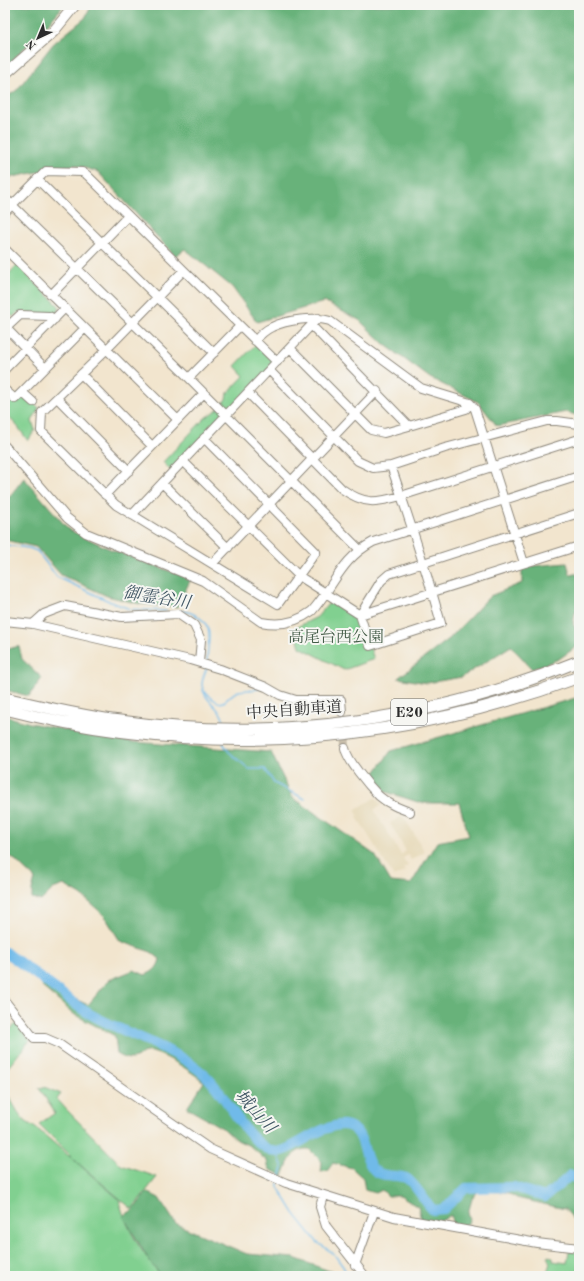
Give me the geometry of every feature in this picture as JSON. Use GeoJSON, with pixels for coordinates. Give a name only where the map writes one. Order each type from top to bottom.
{"type":"FeatureCollection","features":[{"type":"Feature","properties":{"kind":"highway","name":"中央自動車道"},"geometry":{"type":"LineString","coordinates":[[5,709],[85,727],[134,734],[214,740],[232,735],[332,724],[394,715],[477,697],[538,677],[579,661]]}},
{"type":"Feature","properties":{"kind":"highway","name":"中央自動車道"},"geometry":{"type":"LineString","coordinates":[[5,698],[78,714],[121,721],[212,728],[232,735],[319,736],[368,731],[455,714],[510,699],[579,676]]}},
{"type":"Feature","properties":{"kind":"main road"},"geometry":{"type":"LineString","coordinates":[[5,74],[54,32],[75,5]]}},
{"type":"Feature","properties":{"kind":"street"},"geometry":{"type":"LineString","coordinates":[[5,212],[46,171],[82,172],[87,175],[239,327],[277,362]]}},
{"type":"Feature","properties":{"kind":"street"},"geometry":{"type":"LineString","coordinates":[[37,179],[214,353]]}},
{"type":"Feature","properties":{"kind":"street"},"geometry":{"type":"LineString","coordinates":[[5,198],[132,324],[189,378],[359,550]]}},
{"type":"Feature","properties":{"kind":"street"},"geometry":{"type":"LineString","coordinates":[[51,295],[128,216]]}},
{"type":"Feature","properties":{"kind":"street"},"geometry":{"type":"LineString","coordinates":[[5,250],[178,420]]}},
{"type":"Feature","properties":{"kind":"street"},"geometry":{"type":"LineString","coordinates":[[38,407],[57,398],[132,324],[183,270]]}},
{"type":"Feature","properties":{"kind":"street"},"geometry":{"type":"LineString","coordinates":[[5,369],[65,308]]}},
{"type":"Feature","properties":{"kind":"street"},"geometry":{"type":"LineString","coordinates":[[46,368],[5,328],[20,315],[49,316],[55,319]]}},
{"type":"Feature","properties":{"kind":"street"},"geometry":{"type":"LineString","coordinates":[[255,341],[265,330],[273,326],[318,318],[330,321],[421,388],[470,404],[475,409],[492,467],[524,563]]}},
{"type":"Feature","properties":{"kind":"street"},"geometry":{"type":"LineString","coordinates":[[132,515],[318,318]]}},
{"type":"Feature","properties":{"kind":"street"},"geometry":{"type":"LineString","coordinates":[[312,326],[377,391],[409,426]]}},
{"type":"Feature","properties":{"kind":"street"},"geometry":{"type":"LineString","coordinates":[[189,378],[239,327]]}},
{"type":"Feature","properties":{"kind":"street"},"geometry":{"type":"LineString","coordinates":[[5,390],[15,399],[85,328]]}},
{"type":"Feature","properties":{"kind":"street"},"geometry":{"type":"LineString","coordinates":[[290,348],[365,426],[379,433],[390,432],[466,409],[470,404]]}},
{"type":"Feature","properties":{"kind":"street"},"geometry":{"type":"LineString","coordinates":[[269,370],[358,461],[366,466],[381,468],[391,466],[483,436],[547,421],[579,424]]}},
{"type":"Feature","properties":{"kind":"street"},"geometry":{"type":"LineString","coordinates":[[81,374],[152,446]]}},
{"type":"Feature","properties":{"kind":"street"},"geometry":{"type":"LineString","coordinates":[[213,563],[377,391]]}},
{"type":"Feature","properties":{"kind":"street"},"geometry":{"type":"LineString","coordinates":[[22,392],[38,407],[41,431],[104,495],[132,515],[278,604],[316,552],[204,438]]}},
{"type":"Feature","properties":{"kind":"street"},"geometry":{"type":"LineString","coordinates":[[248,392],[342,489],[358,500],[382,502],[579,439]]}},
{"type":"Feature","properties":{"kind":"street"},"geometry":{"type":"LineString","coordinates":[[104,495],[204,393]]}},
{"type":"Feature","properties":{"kind":"street"},"geometry":{"type":"LineString","coordinates":[[57,398],[128,470]]}},
{"type":"Feature","properties":{"kind":"street"},"geometry":{"type":"LineString","coordinates":[[5,446],[67,518],[86,533],[203,581],[261,622],[284,624],[295,621],[312,611],[326,594],[345,565],[359,550],[373,542],[411,528],[579,476]]}},
{"type":"Feature","properties":{"kind":"street"},"geometry":{"type":"LineString","coordinates":[[183,461],[299,576],[360,615],[370,646],[441,623],[391,466]]}},
{"type":"Feature","properties":{"kind":"street"},"geometry":{"type":"LineString","coordinates":[[162,483],[228,548]]}},
{"type":"Feature","properties":{"kind":"street"},"geometry":{"type":"LineString","coordinates":[[360,615],[381,581],[390,574],[579,513]]}},
{"type":"Feature","properties":{"kind":"street"},"geometry":{"type":"LineString","coordinates":[[360,615],[579,546]]}},
{"type":"Feature","properties":{"kind":"street"},"geometry":{"type":"LineString","coordinates":[[33,624],[44,614],[65,606],[122,617],[178,614],[194,625],[201,640],[204,664]]}},
{"type":"Feature","properties":{"kind":"street"},"geometry":{"type":"LineString","coordinates":[[5,621],[33,624],[204,664],[264,686],[280,695],[296,700],[341,700],[342,712]]}},
{"type":"Feature","properties":{"kind":"street"},"geometry":{"type":"LineString","coordinates":[[346,748],[349,758],[379,796],[398,808],[410,812]]}},
{"type":"Feature","properties":{"kind":"street"},"geometry":{"type":"LineString","coordinates":[[5,1001],[34,1038],[45,1038],[58,1044],[210,1149],[286,1183],[323,1196],[394,1217],[489,1235],[579,1248]]}},
{"type":"Feature","properties":{"kind":"street"},"geometry":{"type":"LineString","coordinates":[[323,1196],[320,1207],[321,1215],[326,1226],[365,1276]]}},
{"type":"Feature","properties":{"kind":"street"},"geometry":{"type":"LineString","coordinates":[[355,1265],[374,1212]]}},
{"type":"Feature","properties":{"kind":"shaded area"},"geometry":{"type":"Polygon","coordinates":[[[376,797],[381,805],[374,810],[401,855],[406,851],[390,823],[403,816],[425,852],[411,860],[408,855],[403,858],[408,866],[403,868],[405,871],[394,877],[357,817],[358,815],[355,810],[376,797]]]}},
{"type":"Feature","properties":{"kind":"green space"},"geometry":{"type":"Polygon","coordinates":[[[5,5],[64,5],[47,25],[5,68],[5,5]]]}},
{"type":"Feature","properties":{"kind":"green space"},"geometry":{"type":"Polygon","coordinates":[[[92,5],[579,5],[579,416],[566,412],[497,426],[478,402],[430,378],[384,344],[359,320],[324,302],[257,322],[232,287],[185,249],[175,256],[98,172],[75,165],[7,178],[5,175],[5,129],[7,125],[5,119],[5,98],[17,90],[53,44],[85,18],[92,5]]]}},
{"type":"Feature","properties":{"kind":"green space"},"geometry":{"type":"Polygon","coordinates":[[[17,265],[60,307],[56,314],[18,312],[13,317],[5,309],[5,274],[7,276],[17,265]]]}},
{"type":"Feature","properties":{"kind":"green space"},"geometry":{"type":"Polygon","coordinates":[[[257,343],[277,362],[172,472],[163,462],[205,418],[219,408],[226,399],[227,394],[244,376],[235,366],[257,343]]]}},
{"type":"Feature","properties":{"kind":"green space"},"geometry":{"type":"Polygon","coordinates":[[[22,392],[39,408],[32,421],[35,430],[28,441],[5,413],[5,405],[22,392]]]}},
{"type":"Feature","properties":{"kind":"green space"},"geometry":{"type":"Polygon","coordinates":[[[24,478],[69,530],[110,549],[191,579],[177,607],[140,604],[107,596],[61,575],[36,547],[5,540],[8,524],[5,521],[5,502],[24,478]]]}},
{"type":"Feature","properties":{"kind":"green space"},"geometry":{"type":"Polygon","coordinates":[[[567,563],[570,574],[579,574],[579,612],[575,612],[573,624],[579,634],[579,645],[559,659],[532,669],[511,646],[462,677],[427,683],[398,678],[449,639],[490,596],[522,583],[522,567],[567,563]]]}},
{"type":"Feature","properties":{"kind":"green space","name":"高尾台西公園"},"geometry":{"type":"Polygon","coordinates":[[[330,602],[360,620],[374,659],[344,670],[300,647],[295,628],[317,617],[330,602]]]}},
{"type":"Feature","properties":{"kind":"green space"},"geometry":{"type":"Polygon","coordinates":[[[19,646],[22,659],[42,678],[29,696],[5,690],[5,650],[19,646]]]}},
{"type":"Feature","properties":{"kind":"green space"},"geometry":{"type":"Polygon","coordinates":[[[579,697],[579,1232],[571,1216],[565,1209],[517,1198],[506,1192],[478,1191],[472,1199],[468,1213],[470,1219],[464,1226],[452,1223],[451,1215],[441,1221],[421,1219],[418,1207],[400,1196],[388,1196],[382,1190],[376,1193],[365,1190],[363,1178],[352,1168],[333,1163],[327,1171],[321,1172],[322,1162],[309,1149],[298,1151],[292,1157],[283,1176],[269,1169],[267,1161],[250,1146],[235,1139],[224,1129],[187,1108],[204,1082],[199,1078],[176,1062],[159,1054],[145,1052],[138,1057],[130,1059],[117,1054],[115,1036],[75,1015],[41,986],[43,984],[88,1005],[109,980],[134,970],[145,975],[155,969],[160,959],[151,952],[120,941],[104,915],[81,895],[64,885],[53,889],[41,901],[32,898],[32,890],[35,879],[12,857],[5,857],[5,716],[30,723],[132,742],[271,752],[292,797],[375,855],[391,882],[411,884],[437,842],[469,836],[459,803],[421,803],[386,792],[374,774],[391,751],[579,697]]]}},
{"type":"Feature","properties":{"kind":"green space"},"geometry":{"type":"Polygon","coordinates":[[[16,1024],[30,1040],[5,1071],[5,1034],[16,1024]]]}},
{"type":"Feature","properties":{"kind":"green space"},"geometry":{"type":"Polygon","coordinates":[[[44,1087],[61,1094],[57,1099],[121,1165],[157,1177],[132,1209],[79,1164],[39,1124],[55,1113],[39,1088],[44,1087]]]}},
{"type":"Feature","properties":{"kind":"green space"},"geometry":{"type":"Polygon","coordinates":[[[5,1090],[22,1119],[40,1131],[119,1199],[130,1230],[148,1259],[162,1276],[5,1276],[5,1090]]]}},
{"type":"Feature","properties":{"kind":"green space"},"geometry":{"type":"Polygon","coordinates":[[[147,1192],[159,1198],[176,1224],[247,1254],[294,1258],[335,1273],[336,1276],[162,1276],[151,1264],[123,1216],[133,1210],[147,1192]]]}},
{"type":"Feature","properties":{"kind":"green space"},"geometry":{"type":"Polygon","coordinates":[[[569,1251],[579,1253],[579,1276],[543,1276],[547,1273],[550,1263],[547,1256],[553,1257],[553,1261],[567,1263],[569,1251]]]}},
{"type":"Feature","properties":{"kind":"waterway","name":"御霊谷川"},"geometry":{"type":"LineString","coordinates":[[5,545],[29,548],[37,551],[57,577],[111,602],[130,609],[166,611]]}},
{"type":"Feature","properties":{"kind":"waterway","name":"御霊谷川"},"geometry":{"type":"LineString","coordinates":[[178,611],[194,614],[206,625],[209,636],[207,661]]}},
{"type":"Feature","properties":{"kind":"waterway","name":"御霊谷川"},"geometry":{"type":"LineString","coordinates":[[207,667],[202,680],[203,691],[221,714],[224,725]]}},
{"type":"Feature","properties":{"kind":"waterway","name":"御霊谷川"},"geometry":{"type":"LineString","coordinates":[[205,692],[217,702],[221,703],[239,691],[261,688]]}},
{"type":"Feature","properties":{"kind":"waterway","name":"御霊谷川"},"geometry":{"type":"LineString","coordinates":[[223,743],[229,752],[249,769],[265,769],[274,783],[305,799]]}},
{"type":"Feature","properties":{"kind":"waterway","name":"城山川"},"geometry":{"type":"LineString","coordinates":[[5,952],[85,1011],[178,1056],[192,1065],[205,1075],[213,1084],[253,1137],[272,1151],[278,1152],[286,1149],[325,1129],[344,1125],[351,1127],[357,1131],[367,1158],[374,1170],[381,1174],[402,1177],[409,1180],[433,1210],[444,1209],[466,1188],[514,1187],[545,1197],[571,1175],[579,1181]]}},
{"type":"Feature","properties":{"kind":"waterway"},"geometry":{"type":"LineString","coordinates":[[277,1152],[283,1168],[280,1177]]}},
{"type":"Feature","properties":{"kind":"waterway"},"geometry":{"type":"LineString","coordinates":[[278,1183],[278,1187],[294,1213],[317,1242],[334,1254],[344,1268],[346,1276]]}},
{"type":"Feature","properties":{"kind":"tunnel"},"geometry":{"type":"LineString","coordinates":[[344,728],[345,748]]}}]}
